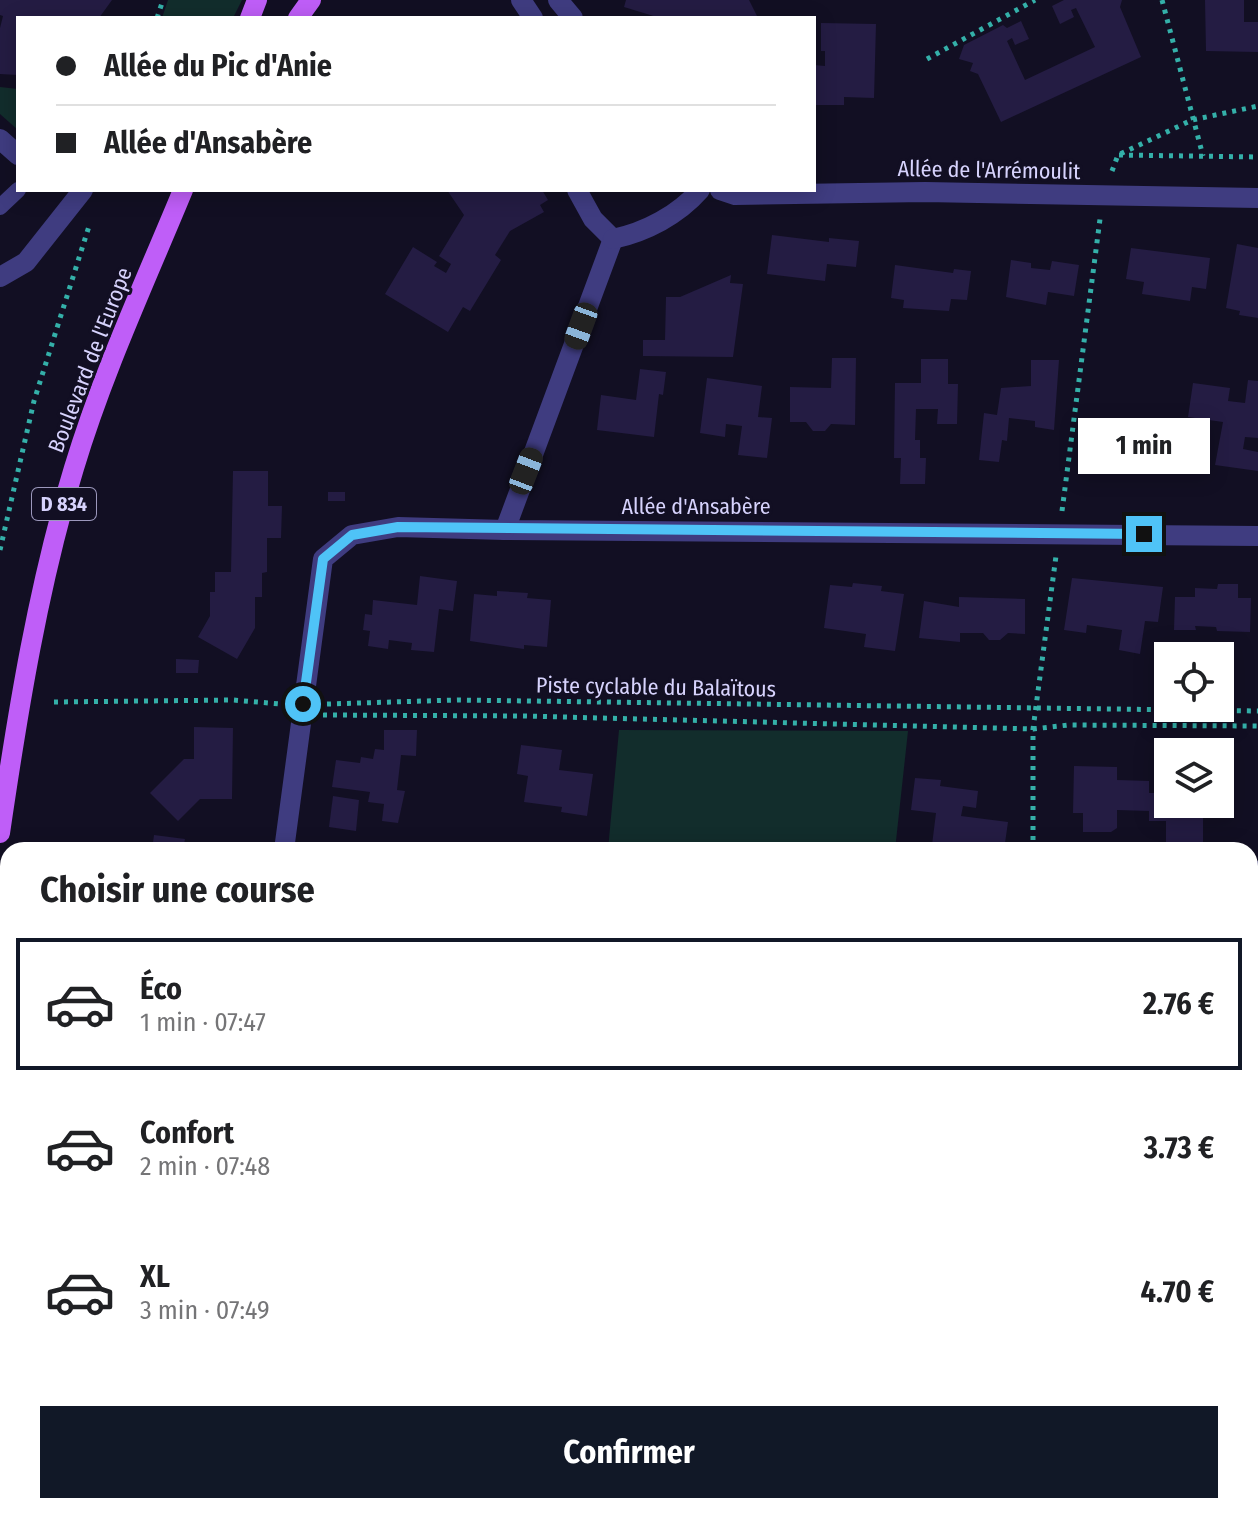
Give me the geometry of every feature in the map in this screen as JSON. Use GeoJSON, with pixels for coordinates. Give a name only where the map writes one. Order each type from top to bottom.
{"type":"FeatureCollection","features":[{"type":"Feature","properties":{"kind":"main road","name":"Boulevard de l'Europe"},"geometry":{"type":"LineString","coordinates":[[0,833],[15,726],[47,565],[75,466],[116,344],[182,192]]}},
{"type":"Feature","properties":{"kind":"street"},"geometry":{"type":"LineString","coordinates":[[558,0],[571,16]]}},
{"type":"Feature","properties":{"kind":"street"},"geometry":{"type":"LineString","coordinates":[[0,139],[16,153]]}},
{"type":"Feature","properties":{"kind":"street"},"geometry":{"type":"LineString","coordinates":[[0,277],[26,262],[81,192]]}},
{"type":"Feature","properties":{"kind":"street"},"geometry":{"type":"LineString","coordinates":[[578,192],[593,219],[613,239]]}},
{"type":"Feature","properties":{"kind":"street"},"geometry":{"type":"LineString","coordinates":[[613,239],[638,234],[687,205],[698,192]]}},
{"type":"Feature","properties":{"kind":"street","name":"Allée de l'Arrémoulit"},"geometry":{"type":"LineString","coordinates":[[726,192],[735,195],[925,192],[1258,198]]}},
{"type":"Feature","properties":{"kind":"street"},"geometry":{"type":"LineString","coordinates":[[505,530],[613,239]]}},
{"type":"Feature","properties":{"kind":"street","name":"Allée d'Ansabère"},"geometry":{"type":"LineString","coordinates":[[285,842],[323,559],[352,535],[382,530],[505,530],[1059,532],[1258,536]]}},
{"type":"Feature","properties":{"kind":"lane"},"geometry":{"type":"LineString","coordinates":[[0,207],[16,192]]}},
{"type":"Feature","properties":{"kind":"path"},"geometry":{"type":"LineString","coordinates":[[927,59],[1035,0]]}},
{"type":"Feature","properties":{"kind":"path"},"geometry":{"type":"LineString","coordinates":[[1162,0],[1203,156]]}},
{"type":"Feature","properties":{"kind":"path"},"geometry":{"type":"LineString","coordinates":[[1033,842],[1033,729],[1103,195],[1118,155],[1192,120],[1258,106]]}},
{"type":"Feature","properties":{"kind":"path"},"geometry":{"type":"LineString","coordinates":[[1118,155],[1258,157]]}},
{"type":"Feature","properties":{"kind":"path"},"geometry":{"type":"LineString","coordinates":[[0,550],[34,401],[91,220]]}},
{"type":"Feature","properties":{"kind":"path","name":"Piste cyclable du Balaïtous"},"geometry":{"type":"LineString","coordinates":[[54,702],[233,700],[303,710],[457,700],[1258,711]]}},
{"type":"Feature","properties":{"kind":"path"},"geometry":{"type":"LineString","coordinates":[[303,710],[1033,729],[1068,725],[1258,726]]}},
{"type":"Feature","properties":{"kind":"green space"},"geometry":{"type":"Polygon","coordinates":[[[168,0],[242,0],[234,16],[163,16],[168,0]]]}},
{"type":"Feature","properties":{"kind":"green space"},"geometry":{"type":"Polygon","coordinates":[[[0,87],[16,89],[16,128],[0,114],[0,87]]]}},
{"type":"Feature","properties":{"kind":"green space"},"geometry":{"type":"Polygon","coordinates":[[[619,730],[908,731],[896,842],[609,842],[619,730]]]}},
{"type":"Feature","properties":{"kind":"building"},"geometry":{"type":"Polygon","coordinates":[[[0,0],[112,0],[100,16],[16,16],[16,75],[0,74],[3,16],[0,15],[0,0]]]}},
{"type":"Feature","properties":{"kind":"building"},"geometry":{"type":"Polygon","coordinates":[[[626,0],[749,0],[757,16],[653,16],[624,7],[626,0]]]}},
{"type":"Feature","properties":{"kind":"building"},"geometry":{"type":"Polygon","coordinates":[[[1064,0],[1122,0],[1120,7],[1141,57],[1001,122],[978,74],[970,71],[973,63],[959,59],[964,45],[1003,25],[1007,28],[1021,21],[1029,39],[1015,45],[1012,38],[1007,41],[1025,80],[1095,47],[1076,8],[1071,10],[1074,17],[1060,24],[1052,6],[1064,0]]]}},
{"type":"Feature","properties":{"kind":"building"},"geometry":{"type":"Polygon","coordinates":[[[1205,0],[1244,0],[1244,22],[1258,22],[1258,52],[1206,51],[1205,0]]]}},
{"type":"Feature","properties":{"kind":"building"},"geometry":{"type":"Polygon","coordinates":[[[821,23],[876,24],[874,98],[844,97],[844,105],[816,105],[816,65],[825,66],[825,51],[821,51],[821,23]]]}},
{"type":"Feature","properties":{"kind":"building"},"geometry":{"type":"Polygon","coordinates":[[[448,192],[543,192],[548,200],[540,205],[544,212],[510,231],[495,255],[501,260],[470,311],[463,307],[448,332],[385,294],[413,247],[437,262],[434,266],[446,273],[451,264],[439,256],[464,215],[448,192]]]}},
{"type":"Feature","properties":{"kind":"building"},"geometry":{"type":"Polygon","coordinates":[[[772,235],[829,242],[829,238],[859,241],[856,267],[827,264],[825,281],[767,274],[772,235]]]}},
{"type":"Feature","properties":{"kind":"building"},"geometry":{"type":"Polygon","coordinates":[[[1237,244],[1258,248],[1258,318],[1239,315],[1240,311],[1226,308],[1237,244]]]}},
{"type":"Feature","properties":{"kind":"building"},"geometry":{"type":"Polygon","coordinates":[[[1131,248],[1210,258],[1206,289],[1192,287],[1190,301],[1142,294],[1144,282],[1126,279],[1131,248]]]}},
{"type":"Feature","properties":{"kind":"building"},"geometry":{"type":"Polygon","coordinates":[[[1011,260],[1031,263],[1031,268],[1050,270],[1052,261],[1079,265],[1074,296],[1048,292],[1046,305],[1006,297],[1011,260]]]}},
{"type":"Feature","properties":{"kind":"building"},"geometry":{"type":"Polygon","coordinates":[[[895,265],[953,273],[954,269],[971,271],[967,300],[951,299],[949,311],[903,308],[904,300],[891,298],[895,265]]]}},
{"type":"Feature","properties":{"kind":"building"},"geometry":{"type":"Polygon","coordinates":[[[731,275],[730,283],[743,284],[733,357],[643,356],[643,340],[665,340],[666,297],[680,297],[731,275]]]}},
{"type":"Feature","properties":{"kind":"building"},"geometry":{"type":"Polygon","coordinates":[[[832,358],[856,358],[855,425],[831,424],[825,431],[813,431],[806,422],[790,422],[790,387],[831,388],[832,358]]]}},
{"type":"Feature","properties":{"kind":"building"},"geometry":{"type":"Polygon","coordinates":[[[921,359],[948,359],[948,384],[958,384],[957,424],[937,424],[938,409],[916,409],[915,440],[920,440],[920,458],[926,458],[925,484],[900,484],[901,458],[894,458],[895,383],[921,383],[921,359]]]}},
{"type":"Feature","properties":{"kind":"building"},"geometry":{"type":"Polygon","coordinates":[[[1031,360],[1059,360],[1054,430],[1035,427],[1035,421],[1009,418],[1007,441],[1002,440],[999,462],[979,460],[984,413],[997,415],[1001,388],[1031,386],[1031,360]]]}},
{"type":"Feature","properties":{"kind":"building"},"geometry":{"type":"Polygon","coordinates":[[[640,369],[666,372],[663,395],[659,394],[654,437],[597,430],[601,395],[636,400],[640,369]]]}},
{"type":"Feature","properties":{"kind":"building"},"geometry":{"type":"Polygon","coordinates":[[[707,378],[762,386],[758,417],[772,418],[767,458],[738,455],[742,426],[726,424],[725,437],[700,433],[707,378]]]}},
{"type":"Feature","properties":{"kind":"building"},"geometry":{"type":"Polygon","coordinates":[[[1248,380],[1258,381],[1258,438],[1245,437],[1243,449],[1258,452],[1258,471],[1215,465],[1223,422],[1188,417],[1193,383],[1230,388],[1228,401],[1245,403],[1248,380]]]}},
{"type":"Feature","properties":{"kind":"building"},"geometry":{"type":"Polygon","coordinates":[[[233,471],[268,471],[268,506],[282,506],[281,538],[267,538],[267,572],[262,573],[262,597],[255,597],[255,628],[237,659],[198,637],[210,616],[210,592],[215,592],[215,572],[231,572],[233,471]]]}},
{"type":"Feature","properties":{"kind":"building"},"geometry":{"type":"Polygon","coordinates":[[[328,492],[345,492],[345,501],[328,501],[328,492]]]}},
{"type":"Feature","properties":{"kind":"building"},"geometry":{"type":"Polygon","coordinates":[[[420,576],[457,581],[453,611],[439,609],[434,652],[411,650],[412,643],[389,640],[388,649],[368,646],[370,631],[363,630],[365,614],[372,615],[373,600],[417,605],[420,576]]]}},
{"type":"Feature","properties":{"kind":"building"},"geometry":{"type":"Polygon","coordinates":[[[1072,578],[1163,587],[1158,622],[1145,621],[1140,654],[1119,650],[1122,630],[1087,625],[1086,633],[1064,630],[1072,578]]]}},
{"type":"Feature","properties":{"kind":"building"},"geometry":{"type":"Polygon","coordinates":[[[853,583],[882,586],[881,591],[904,594],[895,651],[864,647],[866,634],[824,628],[830,585],[852,587],[853,583]]]}},
{"type":"Feature","properties":{"kind":"building"},"geometry":{"type":"Polygon","coordinates":[[[1218,584],[1238,584],[1238,598],[1251,598],[1250,632],[1217,631],[1216,627],[1195,626],[1196,630],[1174,630],[1175,597],[1195,597],[1195,588],[1217,589],[1218,584]]]}},
{"type":"Feature","properties":{"kind":"building"},"geometry":{"type":"Polygon","coordinates":[[[497,591],[528,593],[527,598],[551,600],[547,647],[524,645],[524,649],[470,641],[474,594],[497,596],[497,591]]]}},
{"type":"Feature","properties":{"kind":"building"},"geometry":{"type":"Polygon","coordinates":[[[959,597],[1025,599],[1025,634],[1008,633],[1000,640],[989,640],[983,633],[960,633],[960,642],[919,638],[924,601],[959,607],[959,597]]]}},
{"type":"Feature","properties":{"kind":"building"},"geometry":{"type":"Polygon","coordinates":[[[176,659],[199,660],[198,673],[176,673],[176,659]]]}},
{"type":"Feature","properties":{"kind":"building"},"geometry":{"type":"Polygon","coordinates":[[[194,727],[233,728],[232,799],[200,799],[178,821],[150,793],[184,759],[194,759],[194,727]]]}},
{"type":"Feature","properties":{"kind":"building"},"geometry":{"type":"Polygon","coordinates":[[[384,730],[417,730],[416,756],[401,755],[397,790],[405,791],[398,823],[382,821],[384,804],[368,802],[370,792],[332,787],[336,760],[360,763],[361,757],[373,759],[375,749],[384,750],[384,730]]]}},
{"type":"Feature","properties":{"kind":"building"},"geometry":{"type":"Polygon","coordinates":[[[521,745],[562,750],[559,770],[593,774],[587,816],[561,812],[562,807],[524,802],[528,776],[517,774],[521,745]]]}},
{"type":"Feature","properties":{"kind":"building"},"geometry":{"type":"Polygon","coordinates":[[[1074,766],[1117,767],[1117,780],[1149,781],[1149,793],[1154,793],[1154,818],[1203,818],[1203,842],[1166,842],[1166,821],[1149,821],[1149,811],[1117,810],[1117,828],[1111,832],[1083,832],[1083,813],[1073,813],[1074,766]]]}},
{"type":"Feature","properties":{"kind":"building"},"geometry":{"type":"Polygon","coordinates":[[[915,778],[941,780],[940,786],[978,791],[976,808],[963,806],[961,816],[1008,822],[1005,842],[932,842],[936,813],[911,810],[915,778]]]}},
{"type":"Feature","properties":{"kind":"building"},"geometry":{"type":"Polygon","coordinates":[[[333,796],[359,800],[356,831],[329,827],[333,796]]]}},
{"type":"Feature","properties":{"kind":"building"},"geometry":{"type":"Polygon","coordinates":[[[154,835],[185,839],[184,842],[153,842],[154,835]]]}},
{"type":"Feature","properties":{"kind":"route"},"geometry":{"type":"LineString","coordinates":[[303,704],[323,559],[352,535],[398,527],[1144,534]]}}]}
